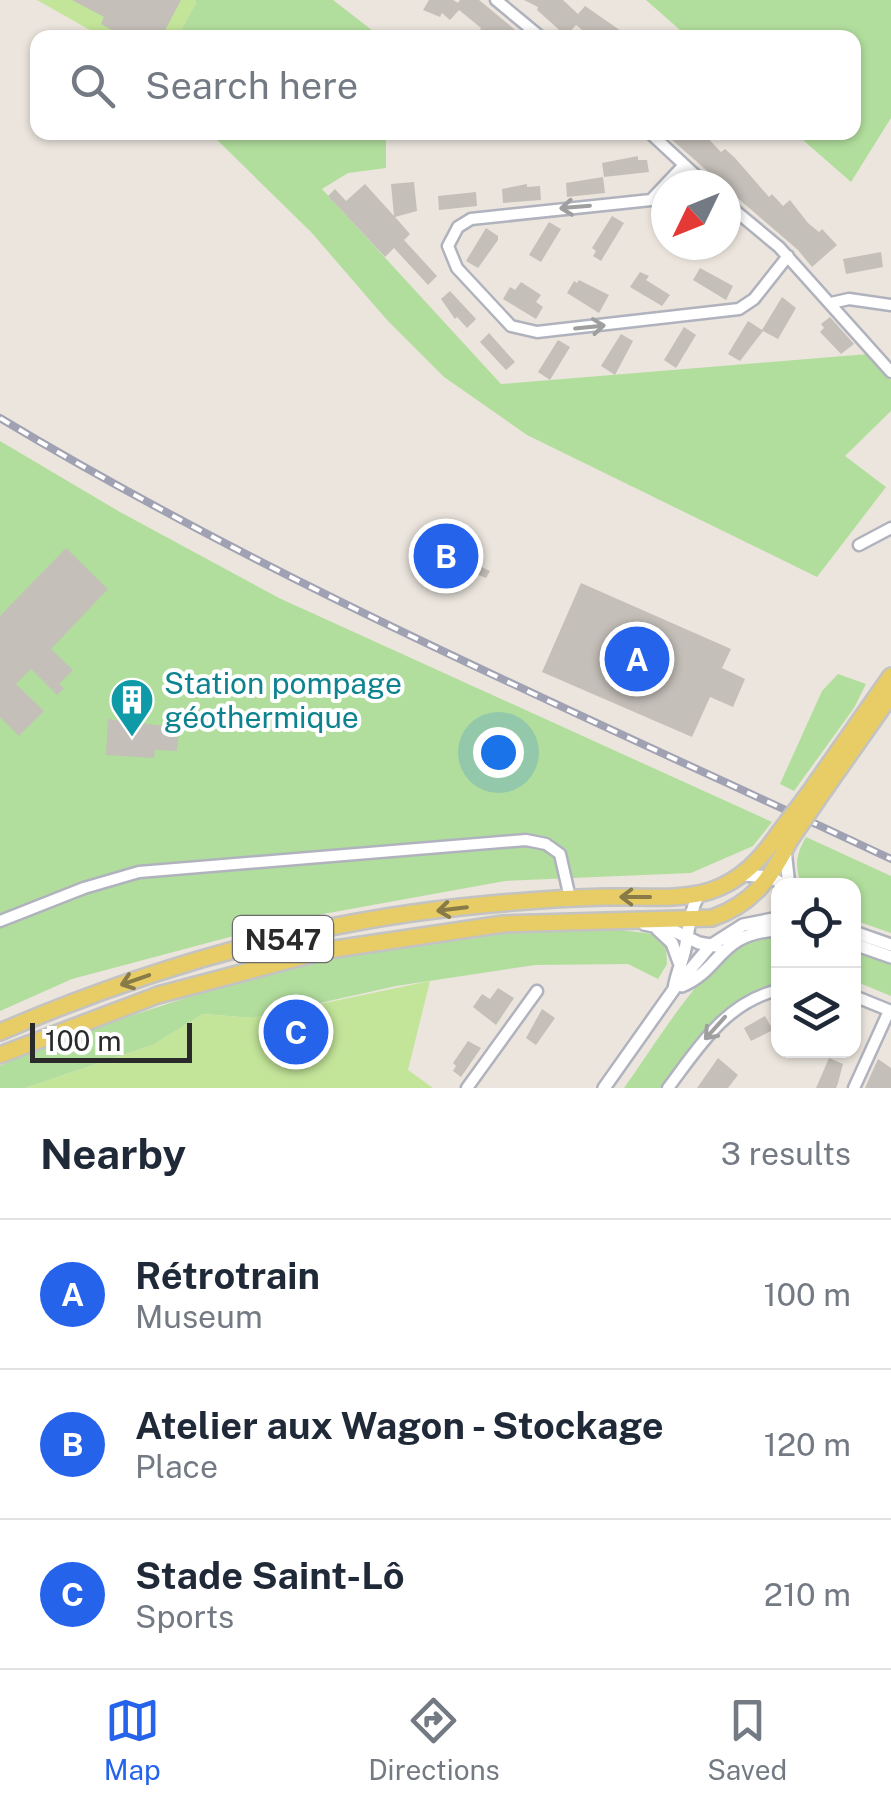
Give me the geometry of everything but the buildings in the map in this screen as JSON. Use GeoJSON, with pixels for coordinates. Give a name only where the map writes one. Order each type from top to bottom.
{"type":"FeatureCollection","features":[{"type":"Feature","properties":{"kind":"main road","name":"N547"},"geometry":{"type":"LineString","coordinates":[[0,1055],[158,994],[328,950],[502,924],[624,919],[686,928],[732,910],[749,900],[770,877],[785,841],[872,712],[891,676]]}},
{"type":"Feature","properties":{"kind":"main road","name":"N547"},"geometry":{"type":"LineString","coordinates":[[872,712],[891,696]]}},
{"type":"Feature","properties":{"kind":"main road","name":"N547"},"geometry":{"type":"LineString","coordinates":[[0,1032],[138,979],[256,944],[407,915],[570,898],[699,894],[725,885],[785,841]]}},
{"type":"Feature","properties":{"kind":"street"},"geometry":{"type":"LineString","coordinates":[[496,0],[532,30]]}},
{"type":"Feature","properties":{"kind":"street"},"geometry":{"type":"LineString","coordinates":[[657,140],[690,170]]}},
{"type":"Feature","properties":{"kind":"street"},"geometry":{"type":"LineString","coordinates":[[684,165],[651,200],[472,218],[458,227],[448,246],[457,268],[511,326],[537,332],[739,309],[754,299],[788,256]]}},
{"type":"Feature","properties":{"kind":"street"},"geometry":{"type":"LineString","coordinates":[[741,217],[788,256],[891,372]]}},
{"type":"Feature","properties":{"kind":"street"},"geometry":{"type":"LineString","coordinates":[[831,304],[849,299],[891,305]]}},
{"type":"Feature","properties":{"kind":"street"},"geometry":{"type":"LineString","coordinates":[[859,545],[891,528]]}},
{"type":"Feature","properties":{"kind":"street"},"geometry":{"type":"LineString","coordinates":[[0,922],[84,888],[139,872],[526,840],[546,844],[560,854],[570,898]]}},
{"type":"Feature","properties":{"kind":"street"},"geometry":{"type":"LineString","coordinates":[[785,841],[787,878]]}},
{"type":"Feature","properties":{"kind":"street"},"geometry":{"type":"LineString","coordinates":[[742,874],[770,877]]}},
{"type":"Feature","properties":{"kind":"street"},"geometry":{"type":"LineString","coordinates":[[674,989],[685,950],[686,928],[699,894]]}},
{"type":"Feature","properties":{"kind":"street"},"geometry":{"type":"LineString","coordinates":[[624,919],[686,928],[710,946],[726,948]]}},
{"type":"Feature","properties":{"kind":"street"},"geometry":{"type":"LineString","coordinates":[[604,1088],[674,989],[710,946],[743,925],[771,919]]}},
{"type":"Feature","properties":{"kind":"street"},"geometry":{"type":"LineString","coordinates":[[653,926],[672,942],[679,962]]}},
{"type":"Feature","properties":{"kind":"street"},"geometry":{"type":"LineString","coordinates":[[674,989],[691,982],[726,948],[750,934],[771,931]]}},
{"type":"Feature","properties":{"kind":"street"},"geometry":{"type":"LineString","coordinates":[[861,935],[891,946]]}},
{"type":"Feature","properties":{"kind":"street"},"geometry":{"type":"LineString","coordinates":[[861,946],[891,957]]}},
{"type":"Feature","properties":{"kind":"street"},"geometry":{"type":"LineString","coordinates":[[467,1088],[537,991]]}},
{"type":"Feature","properties":{"kind":"street"},"geometry":{"type":"LineString","coordinates":[[668,1088],[722,1019],[750,1000],[771,992]]}},
{"type":"Feature","properties":{"kind":"street"},"geometry":{"type":"LineString","coordinates":[[854,1088],[890,1011],[861,999]]}},
{"type":"Feature","properties":{"kind":"green space"},"geometry":{"type":"Polygon","coordinates":[[[37,0],[197,2],[181,30],[90,30],[37,0]]]}},
{"type":"Feature","properties":{"kind":"green space"},"geometry":{"type":"Polygon","coordinates":[[[333,0],[372,30],[181,30],[196,2],[333,0]]]}},
{"type":"Feature","properties":{"kind":"green space"},"geometry":{"type":"Polygon","coordinates":[[[646,0],[891,0],[891,118],[851,182],[803,140],[861,140],[861,30],[680,30],[646,0]]]}},
{"type":"Feature","properties":{"kind":"green space"},"geometry":{"type":"Polygon","coordinates":[[[217,140],[386,140],[386,168],[348,173],[322,189],[501,384],[868,354],[891,381],[891,411],[845,456],[886,487],[817,577],[527,435],[444,377],[387,320],[311,232],[217,140]]]}},
{"type":"Feature","properties":{"kind":"green space"},"geometry":{"type":"Polygon","coordinates":[[[0,441],[120,512],[279,598],[772,822],[753,846],[691,873],[505,881],[301,918],[72,979],[0,1011],[0,441]]]}},
{"type":"Feature","properties":{"kind":"green space"},"geometry":{"type":"Polygon","coordinates":[[[838,674],[866,684],[854,708],[794,791],[780,784],[822,691],[838,674]]]}},
{"type":"Feature","properties":{"kind":"green space"},"geometry":{"type":"Polygon","coordinates":[[[806,837],[891,876],[891,933],[861,922],[861,878],[800,878],[800,849],[806,837]]]}},
{"type":"Feature","properties":{"kind":"green space"},"geometry":{"type":"Polygon","coordinates":[[[598,927],[653,934],[666,948],[667,964],[658,979],[628,964],[535,965],[396,986],[253,1018],[203,1014],[153,1045],[25,1088],[0,1088],[0,1066],[20,1057],[60,1040],[279,968],[408,943],[598,927]]]}},
{"type":"Feature","properties":{"kind":"green space"},"geometry":{"type":"Polygon","coordinates":[[[771,938],[771,986],[726,1012],[662,1088],[624,1088],[709,973],[740,946],[771,938]]]}},
{"type":"Feature","properties":{"kind":"green space"},"geometry":{"type":"Polygon","coordinates":[[[861,953],[891,964],[891,996],[861,984],[861,953]]]}},
{"type":"Feature","properties":{"kind":"green space"},"geometry":{"type":"Polygon","coordinates":[[[430,981],[408,1070],[433,1088],[25,1088],[153,1045],[203,1014],[253,1018],[430,981]]]}},
{"type":"Feature","properties":{"kind":"railway"},"geometry":{"type":"LineString","coordinates":[[0,418],[328,596],[891,859]]}},
{"type":"Feature","properties":{"kind":"place","name":"Atelier aux Wagon - Stockage"},"geometry":{"type":"Point","coordinates":[446,556]}},
{"type":"Feature","properties":{"kind":"place","name":"Rétrotrain"},"geometry":{"type":"Point","coordinates":[637,659]}},
{"type":"Feature","properties":{"kind":"place","name":"Station pompage géothermique"},"geometry":{"type":"Point","coordinates":[132,738]}},
{"type":"Feature","properties":{"kind":"place","name":"Stade Saint-Lô"},"geometry":{"type":"Point","coordinates":[296,1032]}}]}
